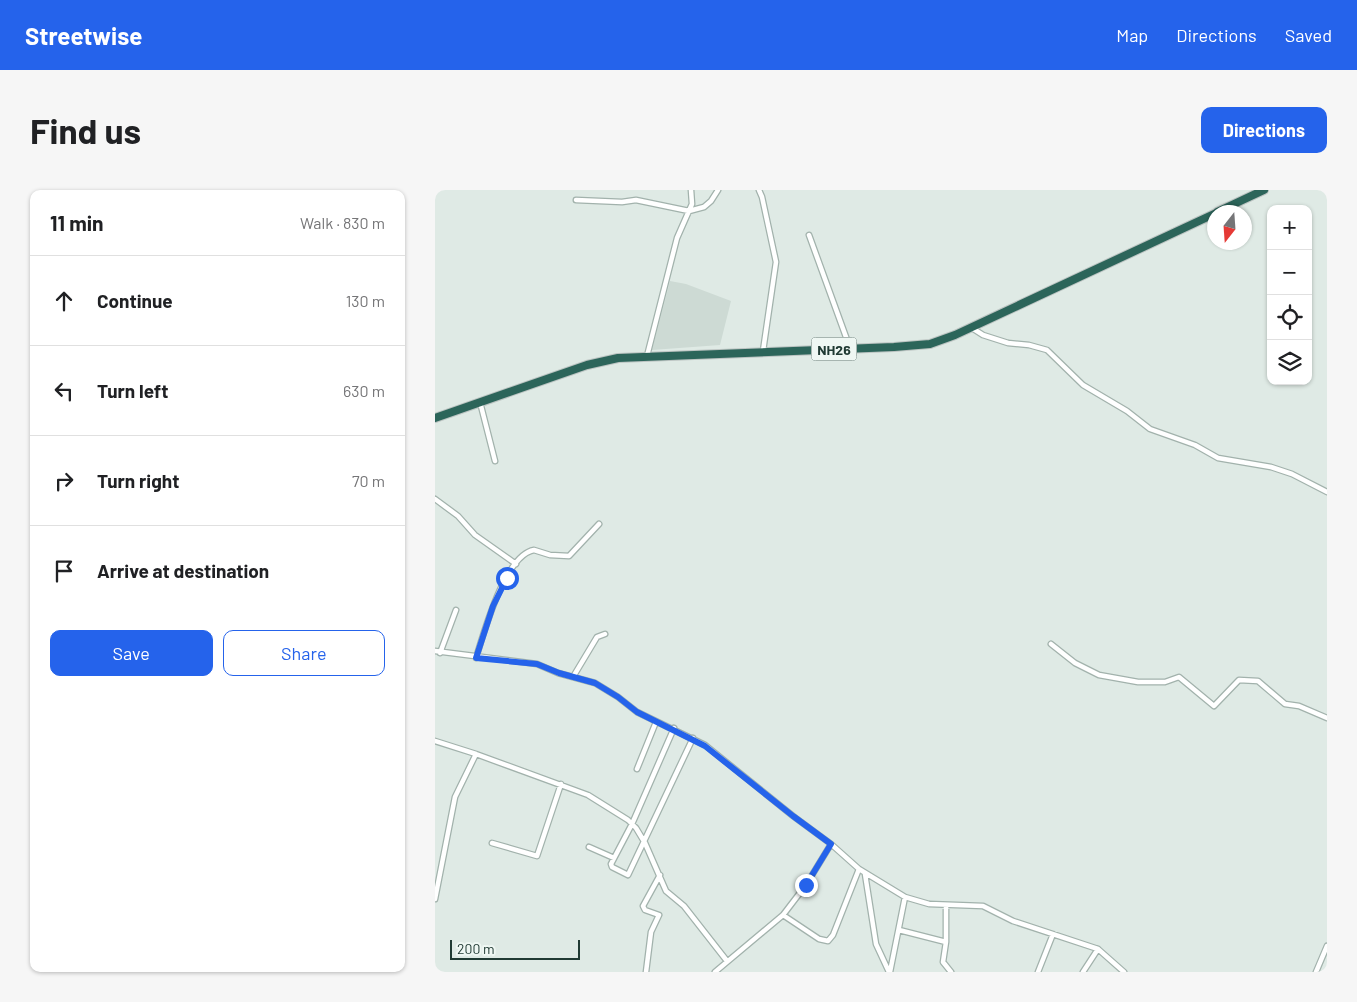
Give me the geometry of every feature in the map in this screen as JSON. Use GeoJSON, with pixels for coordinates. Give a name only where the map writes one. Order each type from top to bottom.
{"type":"FeatureCollection","features":[{"type":"Feature","properties":{"kind":"highway","name":"NH26"},"geometry":{"type":"LineString","coordinates":[[1233,205],[1264,190]]}},
{"type":"Feature","properties":{"kind":"highway","name":"NH26"},"geometry":{"type":"LineString","coordinates":[[435,418],[598,361],[647,356],[918,346],[942,340],[1207,217]]}},
{"type":"Feature","properties":{"kind":"street"},"geometry":{"type":"LineString","coordinates":[[647,356],[677,238],[692,204],[691,190]]}},
{"type":"Feature","properties":{"kind":"street"},"geometry":{"type":"LineString","coordinates":[[576,200],[622,202],[636,200],[689,211],[704,207],[711,201],[718,190]]}},
{"type":"Feature","properties":{"kind":"street"},"geometry":{"type":"LineString","coordinates":[[759,190],[763,197],[776,262],[763,351]]}},
{"type":"Feature","properties":{"kind":"street"},"geometry":{"type":"LineString","coordinates":[[809,235],[850,348]]}},
{"type":"Feature","properties":{"kind":"street"},"geometry":{"type":"LineString","coordinates":[[971,328],[983,335],[1008,343],[1029,345],[1047,350],[1083,385],[1127,411],[1151,429],[1195,445],[1218,458],[1271,467],[1292,474],[1327,492]]}},
{"type":"Feature","properties":{"kind":"street"},"geometry":{"type":"LineString","coordinates":[[480,402],[495,461]]}},
{"type":"Feature","properties":{"kind":"street"},"geometry":{"type":"LineString","coordinates":[[435,499],[458,516],[475,535],[516,564]]}},
{"type":"Feature","properties":{"kind":"street"},"geometry":{"type":"LineString","coordinates":[[476,658],[493,606],[521,556],[535,550],[550,555],[569,556],[599,524]]}},
{"type":"Feature","properties":{"kind":"street"},"geometry":{"type":"LineString","coordinates":[[456,610],[437,652],[537,664],[595,683],[656,722],[674,728],[705,746],[831,844],[865,874],[905,897],[946,905],[983,906],[1013,921],[1098,949],[1124,972]]}},
{"type":"Feature","properties":{"kind":"street"},"geometry":{"type":"LineString","coordinates":[[573,677],[597,637],[605,634]]}},
{"type":"Feature","properties":{"kind":"street"},"geometry":{"type":"LineString","coordinates":[[1051,644],[1075,663],[1099,675],[1138,682],[1165,682],[1179,677],[1214,706],[1239,680],[1258,681],[1285,704],[1299,706],[1327,718]]}},
{"type":"Feature","properties":{"kind":"street"},"geometry":{"type":"LineString","coordinates":[[637,769],[656,722]]}},
{"type":"Feature","properties":{"kind":"street"},"geometry":{"type":"LineString","coordinates":[[674,728],[632,824],[614,858],[612,867],[628,876],[693,738]]}},
{"type":"Feature","properties":{"kind":"street"},"geometry":{"type":"LineString","coordinates":[[435,741],[588,794],[632,824],[645,842],[660,874],[665,891],[684,906],[727,961]]}},
{"type":"Feature","properties":{"kind":"street"},"geometry":{"type":"LineString","coordinates":[[435,899],[455,797],[476,754]]}},
{"type":"Feature","properties":{"kind":"street"},"geometry":{"type":"LineString","coordinates":[[492,843],[537,856],[561,784]]}},
{"type":"Feature","properties":{"kind":"street"},"geometry":{"type":"LineString","coordinates":[[715,972],[783,915],[806,885],[831,844]]}},
{"type":"Feature","properties":{"kind":"street"},"geometry":{"type":"LineString","coordinates":[[589,847],[614,858]]}},
{"type":"Feature","properties":{"kind":"street"},"geometry":{"type":"LineString","coordinates":[[783,915],[819,939],[828,941],[859,869]]}},
{"type":"Feature","properties":{"kind":"street"},"geometry":{"type":"LineString","coordinates":[[646,972],[651,932],[659,915],[645,910],[643,906],[660,874]]}},
{"type":"Feature","properties":{"kind":"street"},"geometry":{"type":"LineString","coordinates":[[865,874],[876,944],[890,972]]}},
{"type":"Feature","properties":{"kind":"street"},"geometry":{"type":"LineString","coordinates":[[890,972],[905,897]]}},
{"type":"Feature","properties":{"kind":"street"},"geometry":{"type":"LineString","coordinates":[[946,905],[946,942],[943,962],[951,972]]}},
{"type":"Feature","properties":{"kind":"street"},"geometry":{"type":"LineString","coordinates":[[899,930],[946,942]]}},
{"type":"Feature","properties":{"kind":"street"},"geometry":{"type":"LineString","coordinates":[[1038,972],[1053,934]]}},
{"type":"Feature","properties":{"kind":"street"},"geometry":{"type":"LineString","coordinates":[[1316,972],[1327,946]]}},
{"type":"Feature","properties":{"kind":"street"},"geometry":{"type":"LineString","coordinates":[[1083,972],[1098,949]]}},
{"type":"Feature","properties":{"kind":"shaded area"},"geometry":{"type":"Polygon","coordinates":[[[670,281],[686,284],[731,301],[720,345],[652,350],[670,281]]]}},
{"type":"Feature","properties":{"kind":"route"},"geometry":{"type":"LineString","coordinates":[[507,578],[493,606],[476,658],[537,664],[559,673],[595,683],[618,697],[637,712],[656,722],[674,728],[705,746],[831,844],[806,885]]}}]}
